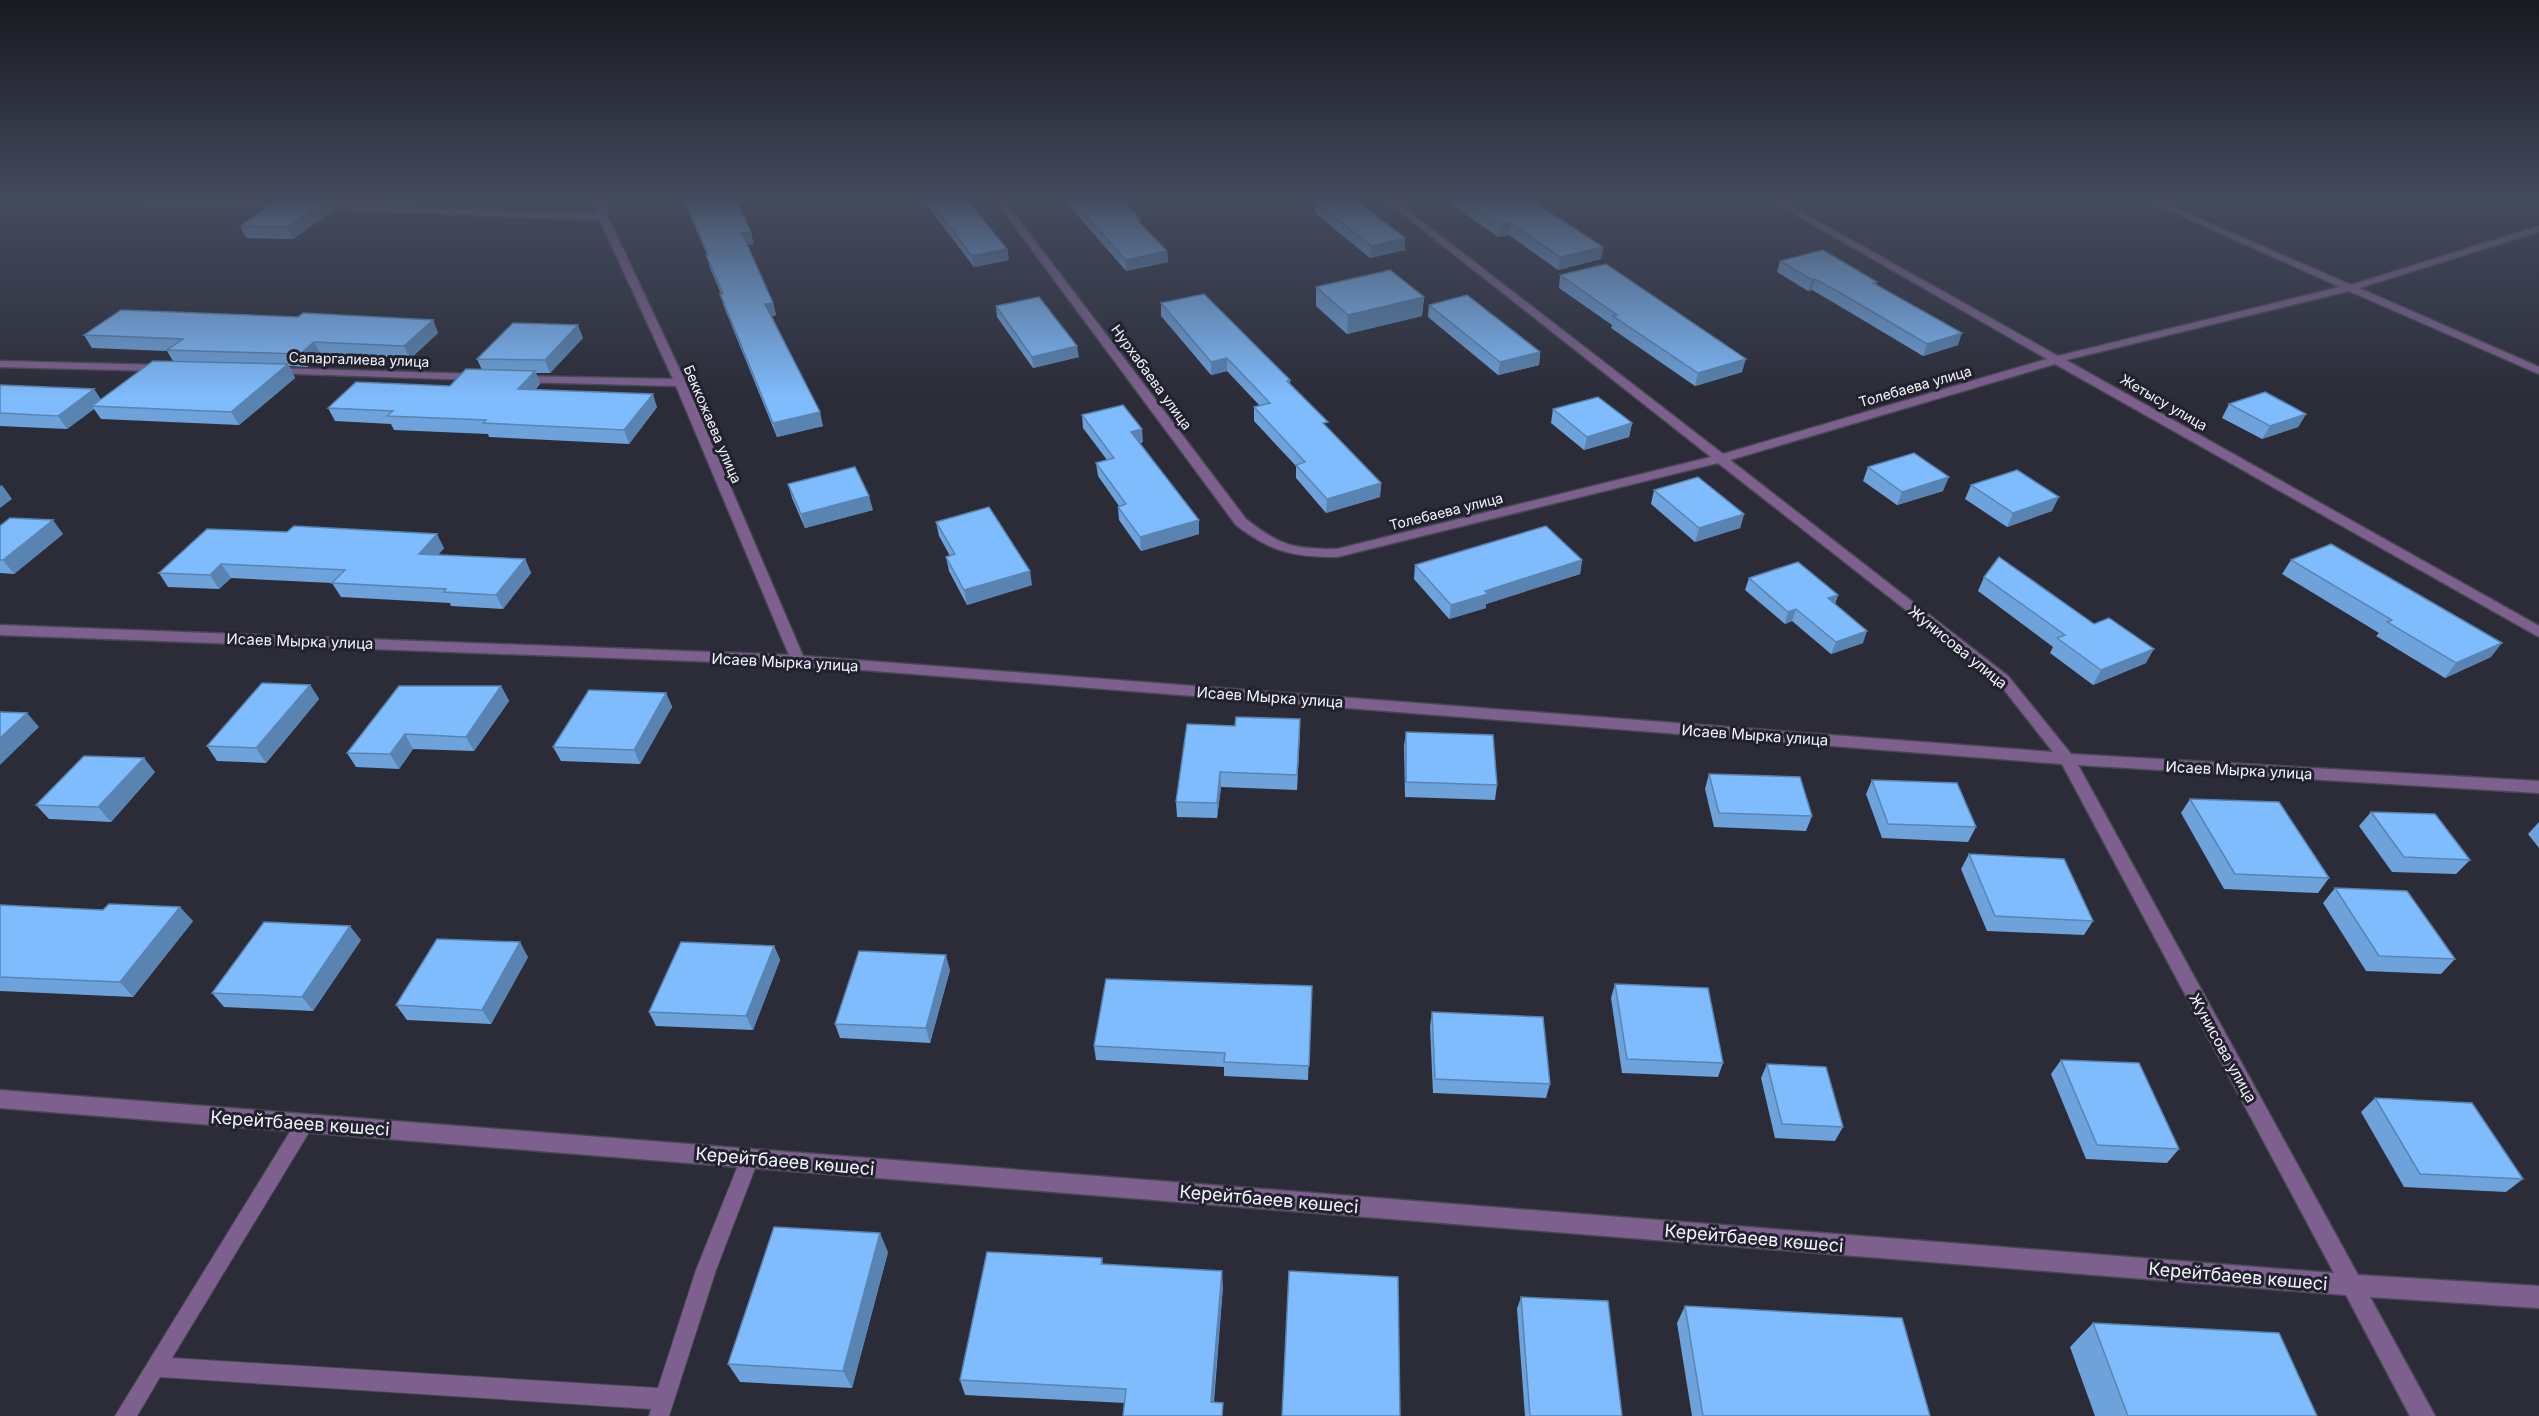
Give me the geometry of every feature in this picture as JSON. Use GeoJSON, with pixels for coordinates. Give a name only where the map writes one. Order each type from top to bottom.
{"type":"FeatureCollection","features":[{"type":"Feature","properties":{"kind":"street","name":"Беккожаева улица"},"geometry":{"type":"LineString","coordinates":[[626,266],[680,383],[798,660]]}},
{"type":"Feature","properties":{"kind":"street","name":"Нурхабаева улица"},"geometry":{"type":"LineString","coordinates":[[1049,266],[1241,522],[1266,542],[1295,553]]}},
{"type":"Feature","properties":{"kind":"street","name":"Жунисова улица"},"geometry":{"type":"LineString","coordinates":[[1473,266],[2003,679],[2067,759],[2423,1416]]}},
{"type":"Feature","properties":{"kind":"street","name":"Жетысу улица"},"geometry":{"type":"LineString","coordinates":[[1892,266],[2539,632]]}},
{"type":"Feature","properties":{"kind":"street"},"geometry":{"type":"LineString","coordinates":[[2300,266],[2539,371]]}},
{"type":"Feature","properties":{"kind":"street","name":"Толебаева улица"},"geometry":{"type":"LineString","coordinates":[[1295,553],[1337,553],[1719,459],[2059,359],[2350,288],[2420,266]]}},
{"type":"Feature","properties":{"kind":"street"},"geometry":{"type":"LineString","coordinates":[[0,364],[179,369]]}},
{"type":"Feature","properties":{"kind":"street","name":"Сапаргалиева улица"},"geometry":{"type":"LineString","coordinates":[[262,371],[680,383]]}},
{"type":"Feature","properties":{"kind":"street","name":"Исаев Мырка улица"},"geometry":{"type":"LineString","coordinates":[[0,630],[798,660],[2067,759],[2539,788]]}},
{"type":"Feature","properties":{"kind":"street","name":"Керейтбаеев көшесі"},"geometry":{"type":"LineString","coordinates":[[0,1099],[2352,1285],[2539,1297]]}},
{"type":"Feature","properties":{"kind":"lane"},"geometry":{"type":"LineString","coordinates":[[125,1416],[305,1124]]}},
{"type":"Feature","properties":{"kind":"lane"},"geometry":{"type":"LineString","coordinates":[[156,1367],[661,1407],[706,1270],[750,1158]]}},
{"type":"Feature","properties":{"kind":"building"},"geometry":{"type":"Polygon","coordinates":[[[711,266],[757,266],[773,303],[765,304],[820,412],[773,423],[720,294],[723,294],[711,266]]]}},
{"type":"Feature","properties":{"kind":"building"},"geometry":{"type":"Polygon","coordinates":[[[1597,266],[1609,266],[1746,359],[1698,373],[1613,316],[1617,315],[1560,275],[1597,266]]]}},
{"type":"Feature","properties":{"kind":"building"},"geometry":{"type":"Polygon","coordinates":[[[1789,266],[1850,266],[1877,282],[1873,283],[1962,333],[1927,344],[1839,292],[1815,279],[1812,280],[1789,266]]]}},
{"type":"Feature","properties":{"kind":"building"},"geometry":{"type":"Polygon","coordinates":[[[1390,270],[1424,297],[1348,315],[1316,287],[1390,270]]]}},
{"type":"Feature","properties":{"kind":"building"},"geometry":{"type":"Polygon","coordinates":[[[1204,294],[1290,380],[1287,381],[1328,422],[1323,423],[1381,483],[1327,499],[1296,465],[1305,462],[1254,407],[1270,403],[1227,358],[1211,362],[1161,303],[1204,294]]]}},
{"type":"Feature","properties":{"kind":"building"},"geometry":{"type":"Polygon","coordinates":[[[1467,295],[1540,352],[1500,362],[1429,305],[1467,295]]]}},
{"type":"Feature","properties":{"kind":"building"},"geometry":{"type":"Polygon","coordinates":[[[1039,297],[1077,346],[1032,357],[996,306],[1039,297]]]}},
{"type":"Feature","properties":{"kind":"building"},"geometry":{"type":"Polygon","coordinates":[[[121,310],[298,317],[303,313],[433,320],[404,346],[314,342],[300,354],[167,350],[183,339],[84,335],[121,310]]]}},
{"type":"Feature","properties":{"kind":"building"},"geometry":{"type":"Polygon","coordinates":[[[513,323],[578,325],[545,360],[477,359],[513,323]]]}},
{"type":"Feature","properties":{"kind":"building"},"geometry":{"type":"Polygon","coordinates":[[[153,361],[288,364],[231,412],[92,406],[153,361]]]}},
{"type":"Feature","properties":{"kind":"building"},"geometry":{"type":"Polygon","coordinates":[[[466,369],[535,371],[518,389],[653,394],[624,430],[483,423],[486,420],[387,416],[393,411],[328,408],[356,382],[450,386],[466,369]]]}},
{"type":"Feature","properties":{"kind":"building"},"geometry":{"type":"Polygon","coordinates":[[[0,385],[94,389],[58,416],[0,413],[0,385]]]}},
{"type":"Feature","properties":{"kind":"building"},"geometry":{"type":"Polygon","coordinates":[[[2265,392],[2306,414],[2270,426],[2229,404],[2265,392]]]}},
{"type":"Feature","properties":{"kind":"building"},"geometry":{"type":"Polygon","coordinates":[[[1598,397],[1632,423],[1587,437],[1553,409],[1598,397]]]}},
{"type":"Feature","properties":{"kind":"building"},"geometry":{"type":"Polygon","coordinates":[[[1123,405],[1142,429],[1131,432],[1199,520],[1140,537],[1118,507],[1126,504],[1096,463],[1114,458],[1082,415],[1123,405]]]}},
{"type":"Feature","properties":{"kind":"building"},"geometry":{"type":"Polygon","coordinates":[[[1914,453],[1949,477],[1902,492],[1868,467],[1914,453]]]}},
{"type":"Feature","properties":{"kind":"building"},"geometry":{"type":"Polygon","coordinates":[[[855,467],[869,496],[801,514],[788,484],[855,467]]]}},
{"type":"Feature","properties":{"kind":"building"},"geometry":{"type":"Polygon","coordinates":[[[2017,470],[2059,497],[2013,513],[1971,485],[2017,470]]]}},
{"type":"Feature","properties":{"kind":"building"},"geometry":{"type":"Polygon","coordinates":[[[1698,477],[1744,514],[1699,528],[1654,490],[1698,477]]]}},
{"type":"Feature","properties":{"kind":"building"},"geometry":{"type":"Polygon","coordinates":[[[989,507],[1030,571],[964,590],[946,557],[955,554],[936,522],[989,507]]]}},
{"type":"Feature","properties":{"kind":"building"},"geometry":{"type":"Polygon","coordinates":[[[10,518],[53,520],[3,560],[0,560],[0,526],[10,518]]]}},
{"type":"Feature","properties":{"kind":"building"},"geometry":{"type":"Polygon","coordinates":[[[294,526],[437,534],[419,554],[525,559],[496,595],[444,592],[446,589],[332,583],[345,570],[221,564],[210,575],[159,573],[207,529],[287,532],[294,526]]]}},
{"type":"Feature","properties":{"kind":"building"},"geometry":{"type":"Polygon","coordinates":[[[1546,526],[1582,560],[1485,591],[1488,594],[1451,605],[1415,565],[1546,526]]]}},
{"type":"Feature","properties":{"kind":"building"},"geometry":{"type":"Polygon","coordinates":[[[2331,544],[2502,643],[2456,663],[2387,622],[2392,620],[2291,560],[2331,544]]]}},
{"type":"Feature","properties":{"kind":"building"},"geometry":{"type":"Polygon","coordinates":[[[1999,557],[2094,624],[2109,618],[2154,649],[2101,670],[2057,638],[2065,635],[1984,577],[1999,557]]]}},
{"type":"Feature","properties":{"kind":"building"},"geometry":{"type":"Polygon","coordinates":[[[1798,562],[1838,595],[1828,598],[1867,631],[1836,642],[1796,609],[1788,612],[1749,578],[1798,562]]]}},
{"type":"Feature","properties":{"kind":"building"},"geometry":{"type":"Polygon","coordinates":[[[262,683],[310,685],[256,748],[207,746],[262,683]]]}},
{"type":"Feature","properties":{"kind":"building"},"geometry":{"type":"Polygon","coordinates":[[[399,686],[501,686],[466,737],[405,734],[390,754],[347,753],[399,686]]]}},
{"type":"Feature","properties":{"kind":"building"},"geometry":{"type":"Polygon","coordinates":[[[589,690],[666,693],[634,750],[553,747],[589,690]]]}},
{"type":"Feature","properties":{"kind":"building"},"geometry":{"type":"Polygon","coordinates":[[[0,712],[27,713],[0,738],[0,712]]]}},
{"type":"Feature","properties":{"kind":"building"},"geometry":{"type":"Polygon","coordinates":[[[1236,717],[1300,719],[1297,775],[1220,772],[1217,803],[1176,802],[1187,724],[1235,726],[1236,717]]]}},
{"type":"Feature","properties":{"kind":"building"},"geometry":{"type":"Polygon","coordinates":[[[1406,732],[1493,735],[1497,785],[1406,782],[1406,732]]]}},
{"type":"Feature","properties":{"kind":"building"},"geometry":{"type":"Polygon","coordinates":[[[84,756],[144,758],[98,807],[36,805],[84,756]]]}},
{"type":"Feature","properties":{"kind":"building"},"geometry":{"type":"Polygon","coordinates":[[[1709,774],[1800,777],[1812,816],[1719,813],[1709,774]]]}},
{"type":"Feature","properties":{"kind":"building"},"geometry":{"type":"Polygon","coordinates":[[[1872,780],[1957,783],[1976,827],[1888,824],[1872,780]]]}},
{"type":"Feature","properties":{"kind":"building"},"geometry":{"type":"Polygon","coordinates":[[[2190,799],[2279,802],[2329,878],[2235,874],[2190,799]]]}},
{"type":"Feature","properties":{"kind":"building"},"geometry":{"type":"Polygon","coordinates":[[[2371,812],[2435,814],[2470,860],[2404,857],[2371,812]]]}},
{"type":"Feature","properties":{"kind":"building"},"geometry":{"type":"Polygon","coordinates":[[[1969,854],[2064,859],[2093,921],[1995,916],[1969,854]]]}},
{"type":"Feature","properties":{"kind":"building"},"geometry":{"type":"Polygon","coordinates":[[[2335,888],[2407,891],[2455,959],[2379,956],[2335,888]]]}},
{"type":"Feature","properties":{"kind":"building"},"geometry":{"type":"Polygon","coordinates":[[[109,904],[180,907],[120,982],[0,977],[0,905],[103,910],[109,904]]]}},
{"type":"Feature","properties":{"kind":"building"},"geometry":{"type":"Polygon","coordinates":[[[264,922],[350,926],[302,997],[212,993],[264,922]]]}},
{"type":"Feature","properties":{"kind":"building"},"geometry":{"type":"Polygon","coordinates":[[[437,939],[520,942],[482,1010],[396,1005],[437,939]]]}},
{"type":"Feature","properties":{"kind":"building"},"geometry":{"type":"Polygon","coordinates":[[[681,942],[774,946],[746,1016],[649,1012],[681,942]]]}},
{"type":"Feature","properties":{"kind":"building"},"geometry":{"type":"Polygon","coordinates":[[[859,951],[946,955],[926,1028],[835,1024],[859,951]]]}},
{"type":"Feature","properties":{"kind":"building"},"geometry":{"type":"Polygon","coordinates":[[[1106,979],[1312,986],[1309,1066],[1224,1062],[1225,1053],[1094,1046],[1106,979]]]}},
{"type":"Feature","properties":{"kind":"building"},"geometry":{"type":"Polygon","coordinates":[[[1615,984],[1708,988],[1723,1063],[1627,1059],[1615,984]]]}},
{"type":"Feature","properties":{"kind":"building"},"geometry":{"type":"Polygon","coordinates":[[[1432,1012],[1543,1017],[1550,1084],[1435,1079],[1432,1012]]]}},
{"type":"Feature","properties":{"kind":"building"},"geometry":{"type":"Polygon","coordinates":[[[2061,1060],[2139,1063],[2179,1149],[2097,1145],[2061,1060]]]}},
{"type":"Feature","properties":{"kind":"building"},"geometry":{"type":"Polygon","coordinates":[[[1767,1064],[1826,1067],[1843,1127],[1782,1124],[1767,1064]]]}},
{"type":"Feature","properties":{"kind":"building"},"geometry":{"type":"Polygon","coordinates":[[[2375,1098],[2472,1103],[2523,1179],[2420,1174],[2375,1098]]]}},
{"type":"Feature","properties":{"kind":"building"},"geometry":{"type":"Polygon","coordinates":[[[774,1227],[880,1233],[843,1371],[728,1364],[774,1227]]]}},
{"type":"Feature","properties":{"kind":"building"},"geometry":{"type":"Polygon","coordinates":[[[987,1252],[1102,1258],[1101,1264],[1222,1271],[1211,1402],[1223,1403],[1222,1416],[1123,1416],[1126,1389],[960,1380],[987,1252]]]}},
{"type":"Feature","properties":{"kind":"building"},"geometry":{"type":"Polygon","coordinates":[[[1289,1271],[1398,1277],[1400,1416],[1282,1416],[1289,1271]]]}},
{"type":"Feature","properties":{"kind":"building"},"geometry":{"type":"Polygon","coordinates":[[[1521,1297],[1608,1301],[1622,1416],[1530,1416],[1521,1297]]]}},
{"type":"Feature","properties":{"kind":"building"},"geometry":{"type":"Polygon","coordinates":[[[1685,1306],[1902,1318],[1930,1416],[1703,1416],[1685,1306]]]}},
{"type":"Feature","properties":{"kind":"building"},"geometry":{"type":"Polygon","coordinates":[[[2093,1323],[2279,1333],[2317,1416],[2128,1416],[2093,1323]]]}}]}
